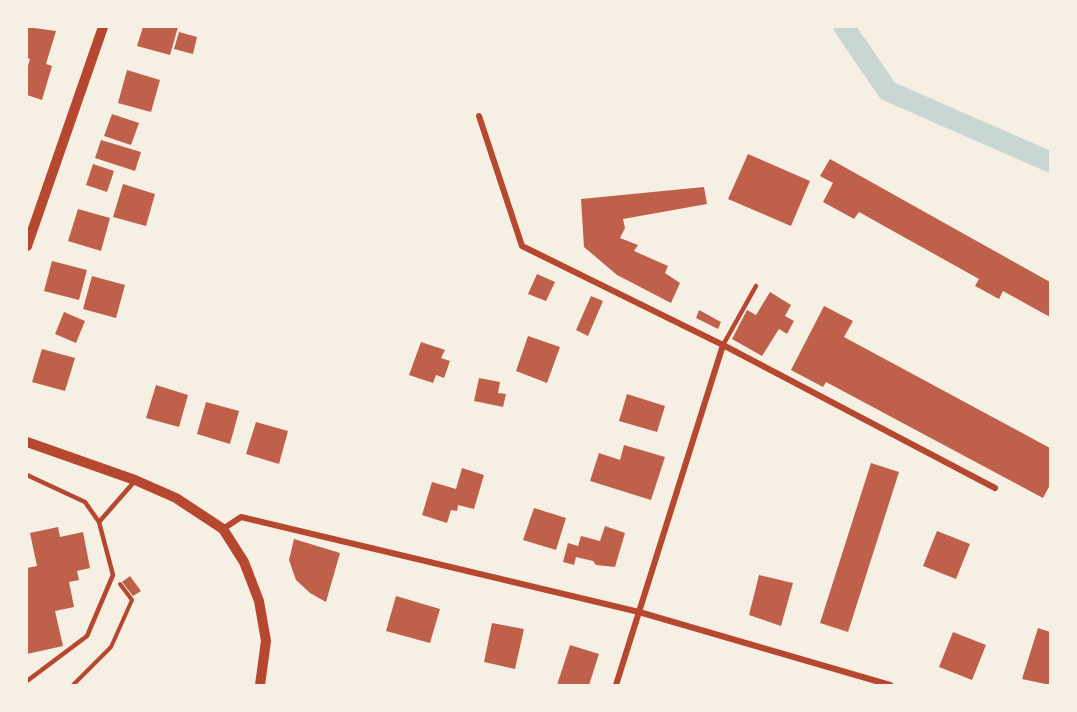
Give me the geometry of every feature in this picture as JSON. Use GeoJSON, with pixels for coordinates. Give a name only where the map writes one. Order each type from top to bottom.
{"type":"FeatureCollection","features":[{"type":"Feature","properties":{"kind":"street"},"geometry":{"type":"LineString","coordinates":[[27,246],[103,27]]}},
{"type":"Feature","properties":{"kind":"street"},"geometry":{"type":"LineString","coordinates":[[479,116],[522,246],[723,345],[995,488]]}},
{"type":"Feature","properties":{"kind":"street"},"geometry":{"type":"LineString","coordinates":[[616,685],[723,345]]}},
{"type":"Feature","properties":{"kind":"street"},"geometry":{"type":"LineString","coordinates":[[27,442],[135,480],[176,498],[223,529],[244,562],[259,602],[266,641],[260,685]]}},
{"type":"Feature","properties":{"kind":"street"},"geometry":{"type":"LineString","coordinates":[[223,529],[241,517],[639,612],[890,685]]}},
{"type":"Feature","properties":{"kind":"lane"},"geometry":{"type":"LineString","coordinates":[[723,345],[756,286]]}},
{"type":"Feature","properties":{"kind":"lane"},"geometry":{"type":"LineString","coordinates":[[27,475],[85,502],[99,522],[113,575],[87,636],[27,681]]}},
{"type":"Feature","properties":{"kind":"lane"},"geometry":{"type":"LineString","coordinates":[[99,522],[135,480]]}},
{"type":"Feature","properties":{"kind":"path"},"geometry":{"type":"LineString","coordinates":[[73,685],[111,647],[132,600],[113,575]]}},
{"type":"Feature","properties":{"kind":"building"},"geometry":{"type":"Polygon","coordinates":[[[27,27],[56,31],[46,64],[52,66],[42,100],[27,95],[27,69],[30,59],[27,58],[27,27]]]}},
{"type":"Feature","properties":{"kind":"building"},"geometry":{"type":"Polygon","coordinates":[[[143,27],[178,27],[170,55],[137,46],[143,27]]]}},
{"type":"Feature","properties":{"kind":"building"},"geometry":{"type":"Polygon","coordinates":[[[179,32],[197,37],[193,54],[174,49],[179,32]]]}},
{"type":"Feature","properties":{"kind":"building"},"geometry":{"type":"Polygon","coordinates":[[[127,70],[160,80],[151,112],[118,103],[127,70]]]}},
{"type":"Feature","properties":{"kind":"building"},"geometry":{"type":"Polygon","coordinates":[[[112,114],[139,123],[131,145],[104,136],[112,114]]]}},
{"type":"Feature","properties":{"kind":"building"},"geometry":{"type":"Polygon","coordinates":[[[101,140],[141,152],[135,171],[95,158],[101,140]]]}},
{"type":"Feature","properties":{"kind":"building"},"geometry":{"type":"Polygon","coordinates":[[[748,154],[810,181],[791,226],[728,199],[748,154]]]}},
{"type":"Feature","properties":{"kind":"building"},"geometry":{"type":"Polygon","coordinates":[[[830,159],[1050,282],[1050,317],[1003,291],[999,299],[975,286],[979,279],[859,212],[854,219],[823,202],[833,183],[820,176],[830,159]]]}},
{"type":"Feature","properties":{"kind":"building"},"geometry":{"type":"Polygon","coordinates":[[[93,164],[114,171],[107,192],[86,185],[93,164]]]}},
{"type":"Feature","properties":{"kind":"building"},"geometry":{"type":"Polygon","coordinates":[[[123,184],[155,194],[146,226],[113,217],[123,184]]]}},
{"type":"Feature","properties":{"kind":"building"},"geometry":{"type":"Polygon","coordinates":[[[704,187],[707,204],[623,219],[625,228],[620,238],[638,245],[634,251],[668,266],[665,273],[680,283],[671,303],[617,275],[584,247],[581,199],[704,187]]]}},
{"type":"Feature","properties":{"kind":"building"},"geometry":{"type":"Polygon","coordinates":[[[78,209],[110,218],[101,251],[68,241],[78,209]]]}},
{"type":"Feature","properties":{"kind":"building"},"geometry":{"type":"Polygon","coordinates":[[[52,261],[87,270],[79,300],[44,291],[52,261]]]}},
{"type":"Feature","properties":{"kind":"building"},"geometry":{"type":"Polygon","coordinates":[[[537,274],[555,282],[546,301],[528,294],[537,274]]]}},
{"type":"Feature","properties":{"kind":"building"},"geometry":{"type":"Polygon","coordinates":[[[92,276],[125,285],[116,318],[83,309],[92,276]]]}},
{"type":"Feature","properties":{"kind":"building"},"geometry":{"type":"Polygon","coordinates":[[[770,292],[791,305],[785,316],[794,321],[787,334],[779,329],[762,356],[732,339],[747,310],[756,315],[770,292]]]}},
{"type":"Feature","properties":{"kind":"building"},"geometry":{"type":"Polygon","coordinates":[[[591,296],[603,301],[588,336],[576,330],[591,296]]]}},
{"type":"Feature","properties":{"kind":"building"},"geometry":{"type":"Polygon","coordinates":[[[824,306],[853,321],[844,337],[1050,448],[1050,485],[1043,498],[826,382],[823,387],[791,370],[824,306]]]}},
{"type":"Feature","properties":{"kind":"building"},"geometry":{"type":"Polygon","coordinates":[[[699,310],[721,322],[718,329],[696,318],[699,310]]]}},
{"type":"Feature","properties":{"kind":"building"},"geometry":{"type":"Polygon","coordinates":[[[64,312],[85,321],[76,343],[55,334],[64,312]]]}},
{"type":"Feature","properties":{"kind":"building"},"geometry":{"type":"Polygon","coordinates":[[[528,336],[560,347],[547,383],[516,371],[528,336]]]}},
{"type":"Feature","properties":{"kind":"building"},"geometry":{"type":"Polygon","coordinates":[[[421,342],[445,350],[441,358],[450,361],[444,378],[436,375],[433,383],[409,375],[421,342]]]}},
{"type":"Feature","properties":{"kind":"building"},"geometry":{"type":"Polygon","coordinates":[[[42,349],[75,358],[65,391],[32,382],[42,349]]]}},
{"type":"Feature","properties":{"kind":"building"},"geometry":{"type":"Polygon","coordinates":[[[479,378],[500,382],[498,393],[506,394],[503,407],[474,401],[479,378]]]}},
{"type":"Feature","properties":{"kind":"building"},"geometry":{"type":"Polygon","coordinates":[[[156,385],[188,395],[179,427],[146,418],[156,385]]]}},
{"type":"Feature","properties":{"kind":"building"},"geometry":{"type":"Polygon","coordinates":[[[627,394],[665,406],[657,432],[619,421],[627,394]]]}},
{"type":"Feature","properties":{"kind":"building"},"geometry":{"type":"Polygon","coordinates":[[[206,402],[239,411],[230,444],[197,434],[206,402]]]}},
{"type":"Feature","properties":{"kind":"building"},"geometry":{"type":"Polygon","coordinates":[[[256,422],[288,431],[279,464],[246,454],[256,422]]]}},
{"type":"Feature","properties":{"kind":"building"},"geometry":{"type":"Polygon","coordinates":[[[624,445],[665,457],[651,500],[590,481],[599,453],[620,460],[624,445]]]}},
{"type":"Feature","properties":{"kind":"building"},"geometry":{"type":"Polygon","coordinates":[[[871,463],[899,472],[848,632],[820,623],[871,463]]]}},
{"type":"Feature","properties":{"kind":"building"},"geometry":{"type":"Polygon","coordinates":[[[462,468],[484,475],[474,509],[458,505],[457,511],[451,510],[447,523],[422,515],[432,482],[456,489],[462,468]]]}},
{"type":"Feature","properties":{"kind":"building"},"geometry":{"type":"Polygon","coordinates":[[[534,508],[566,518],[556,550],[523,540],[534,508]]]}},
{"type":"Feature","properties":{"kind":"building"},"geometry":{"type":"Polygon","coordinates":[[[605,526],[625,533],[615,567],[596,565],[593,561],[576,557],[574,565],[563,562],[568,543],[578,546],[581,536],[600,541],[605,526]]]}},
{"type":"Feature","properties":{"kind":"building"},"geometry":{"type":"Polygon","coordinates":[[[58,527],[60,537],[83,532],[90,568],[77,571],[79,580],[69,582],[74,607],[55,611],[63,646],[27,654],[27,568],[37,566],[30,533],[58,527]]]}},
{"type":"Feature","properties":{"kind":"building"},"geometry":{"type":"Polygon","coordinates":[[[937,531],[970,544],[956,579],[923,566],[937,531]]]}},
{"type":"Feature","properties":{"kind":"building"},"geometry":{"type":"Polygon","coordinates":[[[294,539],[340,553],[326,602],[310,593],[296,580],[289,560],[294,539]]]}},
{"type":"Feature","properties":{"kind":"building"},"geometry":{"type":"Polygon","coordinates":[[[759,575],[793,583],[781,626],[749,615],[759,575]]]}},
{"type":"Feature","properties":{"kind":"building"},"geometry":{"type":"Polygon","coordinates":[[[130,576],[141,591],[133,596],[122,582],[130,576]]]}},
{"type":"Feature","properties":{"kind":"building"},"geometry":{"type":"Polygon","coordinates":[[[396,596],[440,609],[430,643],[386,631],[396,596]]]}},
{"type":"Feature","properties":{"kind":"building"},"geometry":{"type":"Polygon","coordinates":[[[492,623],[524,629],[515,669],[484,662],[492,623]]]}},
{"type":"Feature","properties":{"kind":"building"},"geometry":{"type":"Polygon","coordinates":[[[1038,628],[1050,632],[1050,685],[1022,679],[1038,628]]]}},
{"type":"Feature","properties":{"kind":"building"},"geometry":{"type":"Polygon","coordinates":[[[953,632],[986,645],[972,680],[939,667],[953,632]]]}},
{"type":"Feature","properties":{"kind":"building"},"geometry":{"type":"Polygon","coordinates":[[[570,645],[599,654],[589,685],[557,685],[570,645]]]}},
{"type":"Feature","properties":{"kind":"waterway"},"geometry":{"type":"LineString","coordinates":[[844,27],[888,91],[1050,162]]}}]}
